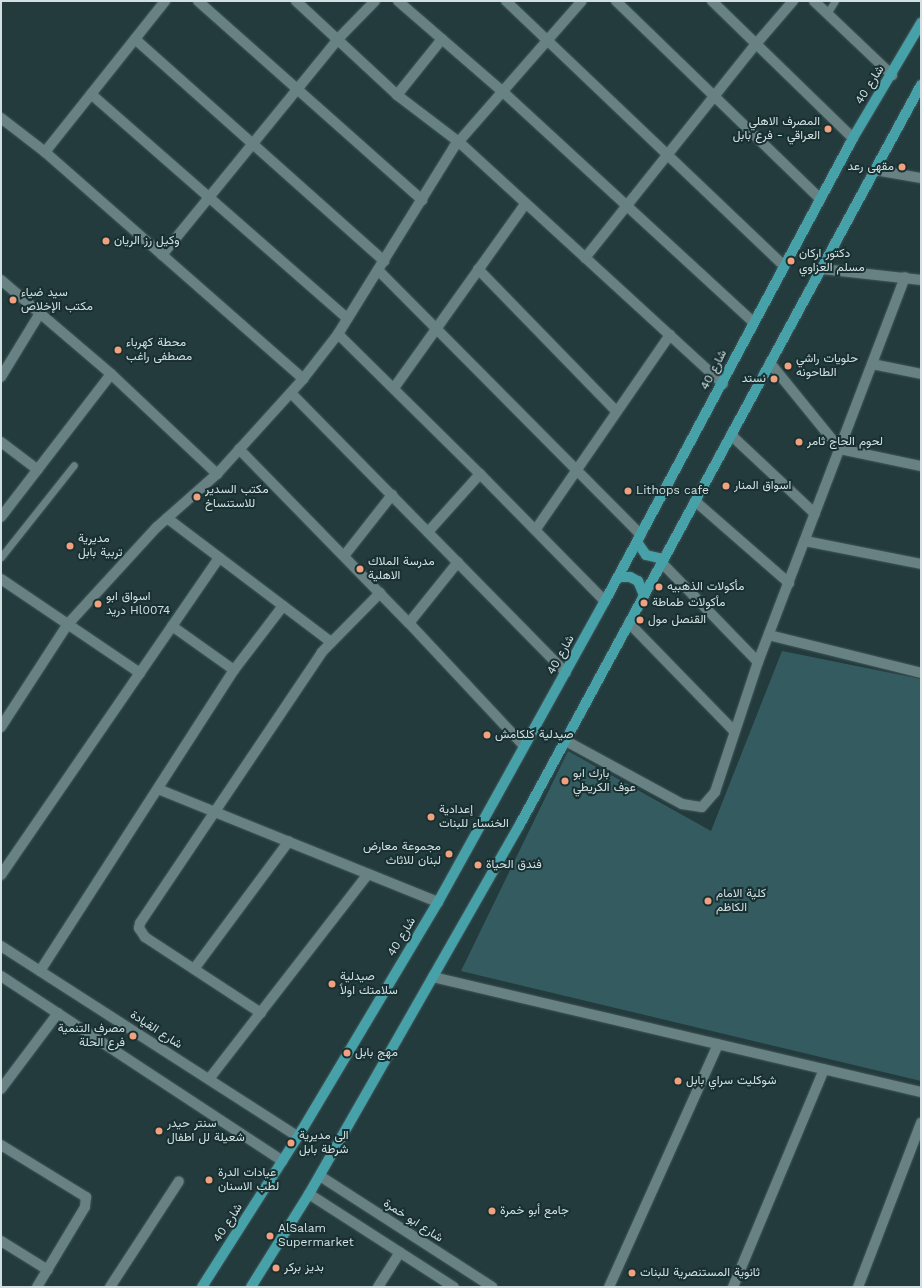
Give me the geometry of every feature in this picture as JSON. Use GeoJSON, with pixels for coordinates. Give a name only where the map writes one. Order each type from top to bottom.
{"type":"FeatureCollection","features":[{"type":"Feature","properties":{"kind":"main road","name":"شارع 40"},"geometry":{"type":"LineString","coordinates":[[202,1287],[298,1137],[438,902],[639,539],[722,384],[753,322],[853,138],[892,75],[921,23]]}},
{"type":"Feature","properties":{"kind":"main road"},"geometry":{"type":"LineString","coordinates":[[251,1287],[320,1176],[566,741],[662,561],[921,85]]}},
{"type":"Feature","properties":{"kind":"main road"},"geometry":{"type":"LineString","coordinates":[[639,539],[646,556],[662,561]]}},
{"type":"Feature","properties":{"kind":"main road"},"geometry":{"type":"LineString","coordinates":[[618,577],[630,577],[638,581],[644,595]]}},
{"type":"Feature","properties":{"kind":"street"},"geometry":{"type":"LineString","coordinates":[[45,152],[165,1]]}},
{"type":"Feature","properties":{"kind":"street"},"geometry":{"type":"LineString","coordinates":[[198,1],[422,200]]}},
{"type":"Feature","properties":{"kind":"street"},"geometry":{"type":"LineString","coordinates":[[296,1],[397,95],[459,142],[722,384]]}},
{"type":"Feature","properties":{"kind":"street"},"geometry":{"type":"LineString","coordinates":[[162,255],[338,40],[376,1]]}},
{"type":"Feature","properties":{"kind":"street"},"geometry":{"type":"LineString","coordinates":[[398,1],[502,91],[626,207],[753,322]]}},
{"type":"Feature","properties":{"kind":"street"},"geometry":{"type":"LineString","coordinates":[[506,1],[549,40],[667,157],[784,266]]}},
{"type":"Feature","properties":{"kind":"street"},"geometry":{"type":"LineString","coordinates":[[1,727],[68,624],[167,518],[217,474],[304,379],[338,334],[459,142],[582,1]]}},
{"type":"Feature","properties":{"kind":"street"},"geometry":{"type":"LineString","coordinates":[[616,1],[820,199]]}},
{"type":"Feature","properties":{"kind":"street"},"geometry":{"type":"LineString","coordinates":[[712,1],[853,138]]}},
{"type":"Feature","properties":{"kind":"street"},"geometry":{"type":"LineString","coordinates":[[585,258],[756,44],[794,1]]}},
{"type":"Feature","properties":{"kind":"street"},"geometry":{"type":"LineString","coordinates":[[814,1],[828,12],[892,75]]}},
{"type":"Feature","properties":{"kind":"street"},"geometry":{"type":"LineString","coordinates":[[135,39],[384,261]]}},
{"type":"Feature","properties":{"kind":"street"},"geometry":{"type":"LineString","coordinates":[[397,95],[442,39]]}},
{"type":"Feature","properties":{"kind":"street"},"geometry":{"type":"LineString","coordinates":[[91,94],[347,318]]}},
{"type":"Feature","properties":{"kind":"street"},"geometry":{"type":"LineString","coordinates":[[1,118],[45,152],[304,379]]}},
{"type":"Feature","properties":{"kind":"street"},"geometry":{"type":"LineString","coordinates":[[875,170],[921,178]]}},
{"type":"Feature","properties":{"kind":"street"},"geometry":{"type":"LineString","coordinates":[[394,388],[526,203]]}},
{"type":"Feature","properties":{"kind":"street"},"geometry":{"type":"LineString","coordinates":[[478,269],[616,412]]}},
{"type":"Feature","properties":{"kind":"street"},"geometry":{"type":"LineString","coordinates":[[822,269],[905,277],[921,280]]}},
{"type":"Feature","properties":{"kind":"street"},"geometry":{"type":"LineString","coordinates":[[378,270],[576,471],[639,539]]}},
{"type":"Feature","properties":{"kind":"street"},"geometry":{"type":"LineString","coordinates":[[566,741],[682,804],[702,807],[715,792],[758,662],[905,277]]}},
{"type":"Feature","properties":{"kind":"street"},"geometry":{"type":"LineString","coordinates":[[1,280],[110,374],[217,474]]}},
{"type":"Feature","properties":{"kind":"street"},"geometry":{"type":"LineString","coordinates":[[1,376],[40,313]]}},
{"type":"Feature","properties":{"kind":"street"},"geometry":{"type":"LineString","coordinates":[[338,334],[536,529],[605,601]]}},
{"type":"Feature","properties":{"kind":"street"},"geometry":{"type":"LineString","coordinates":[[536,529],[670,335]]}},
{"type":"Feature","properties":{"kind":"street"},"geometry":{"type":"LineString","coordinates":[[770,363],[840,449],[921,466]]}},
{"type":"Feature","properties":{"kind":"street"},"geometry":{"type":"LineString","coordinates":[[872,364],[921,374]]}},
{"type":"Feature","properties":{"kind":"street"},"geometry":{"type":"LineString","coordinates":[[1,517],[110,374]]}},
{"type":"Feature","properties":{"kind":"street"},"geometry":{"type":"LineString","coordinates":[[290,393],[566,673]]}},
{"type":"Feature","properties":{"kind":"street"},"geometry":{"type":"LineString","coordinates":[[731,435],[815,514]]}},
{"type":"Feature","properties":{"kind":"street"},"geometry":{"type":"LineString","coordinates":[[1,442],[38,470]]}},
{"type":"Feature","properties":{"kind":"street"},"geometry":{"type":"LineString","coordinates":[[239,449],[409,623],[524,746]]}},
{"type":"Feature","properties":{"kind":"street"},"geometry":{"type":"LineString","coordinates":[[428,532],[480,474]]}},
{"type":"Feature","properties":{"kind":"street"},"geometry":{"type":"LineString","coordinates":[[344,556],[392,495]]}},
{"type":"Feature","properties":{"kind":"street"},"geometry":{"type":"LineString","coordinates":[[695,501],[789,582]]}},
{"type":"Feature","properties":{"kind":"street"},"geometry":{"type":"LineString","coordinates":[[167,518],[331,642]]}},
{"type":"Feature","properties":{"kind":"street"},"geometry":{"type":"LineString","coordinates":[[805,540],[921,564]]}},
{"type":"Feature","properties":{"kind":"street"},"geometry":{"type":"LineString","coordinates":[[1,875],[219,558]]}},
{"type":"Feature","properties":{"kind":"street"},"geometry":{"type":"LineString","coordinates":[[662,561],[758,662]]}},
{"type":"Feature","properties":{"kind":"street"},"geometry":{"type":"LineString","coordinates":[[409,623],[458,562]]}},
{"type":"Feature","properties":{"kind":"street"},"geometry":{"type":"LineString","coordinates":[[1,579],[140,674]]}},
{"type":"Feature","properties":{"kind":"street"},"geometry":{"type":"LineString","coordinates":[[261,1013],[145,937],[139,928],[142,918],[322,652],[380,593]]}},
{"type":"Feature","properties":{"kind":"street"},"geometry":{"type":"LineString","coordinates":[[40,971],[234,670],[283,606]]}},
{"type":"Feature","properties":{"kind":"street"},"geometry":{"type":"LineString","coordinates":[[629,623],[734,731]]}},
{"type":"Feature","properties":{"kind":"street"},"geometry":{"type":"LineString","coordinates":[[172,626],[234,670]]}},
{"type":"Feature","properties":{"kind":"street"},"geometry":{"type":"LineString","coordinates":[[769,635],[921,673]]}},
{"type":"Feature","properties":{"kind":"street"},"geometry":{"type":"LineString","coordinates":[[158,788],[438,902]]}},
{"type":"Feature","properties":{"kind":"street"},"geometry":{"type":"LineString","coordinates":[[194,969],[288,841]]}},
{"type":"Feature","properties":{"kind":"street"},"geometry":{"type":"LineString","coordinates":[[209,1079],[368,874]]}},
{"type":"Feature","properties":{"kind":"street","name":"شارع القيادة"},"geometry":{"type":"LineString","coordinates":[[1,946],[298,1137]]}},
{"type":"Feature","properties":{"kind":"street"},"geometry":{"type":"LineString","coordinates":[[1,976],[283,1161]]}},
{"type":"Feature","properties":{"kind":"street"},"geometry":{"type":"LineString","coordinates":[[433,977],[921,1092]]}},
{"type":"Feature","properties":{"kind":"street"},"geometry":{"type":"LineString","coordinates":[[1,1089],[58,1013]]}},
{"type":"Feature","properties":{"kind":"street"},"geometry":{"type":"LineString","coordinates":[[609,1287],[718,1044]]}},
{"type":"Feature","properties":{"kind":"street"},"geometry":{"type":"LineString","coordinates":[[733,1287],[824,1069]]}},
{"type":"Feature","properties":{"kind":"street"},"geometry":{"type":"LineString","coordinates":[[858,1287],[921,1123]]}},
{"type":"Feature","properties":{"kind":"street"},"geometry":{"type":"LineString","coordinates":[[1,1145],[80,1191],[86,1197],[85,1207],[37,1287]]}},
{"type":"Feature","properties":{"kind":"street","name":"شارع ابو خمرة"},"geometry":{"type":"LineString","coordinates":[[320,1176],[492,1287]]}},
{"type":"Feature","properties":{"kind":"street"},"geometry":{"type":"LineString","coordinates":[[110,1287],[178,1181]]}},
{"type":"Feature","properties":{"kind":"street"},"geometry":{"type":"LineString","coordinates":[[309,1194],[454,1287]]}},
{"type":"Feature","properties":{"kind":"street"},"geometry":{"type":"LineString","coordinates":[[1,1241],[48,1270]]}},
{"type":"Feature","properties":{"kind":"street"},"geometry":{"type":"LineString","coordinates":[[378,1287],[400,1252]]}},
{"type":"Feature","properties":{"kind":"lane"},"geometry":{"type":"LineString","coordinates":[[828,12],[835,1]]}},
{"type":"Feature","properties":{"kind":"lane"},"geometry":{"type":"LineString","coordinates":[[1,557],[74,466]]}},
{"type":"Feature","properties":{"kind":"building","name":"كلية الامام الكاظم"},"geometry":{"type":"Polygon","coordinates":[[[782,651],[921,679],[921,1081],[461,971],[568,751],[711,831],[782,651]]]}},
{"type":"Feature","properties":{"kind":"place","name":"المصرف الاهلي العراقي - فرع بابل"},"geometry":{"type":"Point","coordinates":[828,129]}},
{"type":"Feature","properties":{"kind":"place","name":"مقهى رعد"},"geometry":{"type":"Point","coordinates":[902,167]}},
{"type":"Feature","properties":{"kind":"place","name":"وكيل رز الريان"},"geometry":{"type":"Point","coordinates":[106,241]}},
{"type":"Feature","properties":{"kind":"place","name":"دكتور اركان مسلم العزاوي"},"geometry":{"type":"Point","coordinates":[791,261]}},
{"type":"Feature","properties":{"kind":"place","name":"سيد ضياء مكتب الإخلاص"},"geometry":{"type":"Point","coordinates":[13,300]}},
{"type":"Feature","properties":{"kind":"place","name":"محطة كهرباء مصطفى راغب"},"geometry":{"type":"Point","coordinates":[118,350]}},
{"type":"Feature","properties":{"kind":"place","name":"حلويات راشي الطاحونه"},"geometry":{"type":"Point","coordinates":[788,366]}},
{"type":"Feature","properties":{"kind":"place","name":"نستد"},"geometry":{"type":"Point","coordinates":[774,379]}},
{"type":"Feature","properties":{"kind":"place","name":"لحوم الحاج ثامر"},"geometry":{"type":"Point","coordinates":[799,442]}},
{"type":"Feature","properties":{"kind":"place","name":"اسواق المنار"},"geometry":{"type":"Point","coordinates":[726,486]}},
{"type":"Feature","properties":{"kind":"place","name":"Lithops cafe"},"geometry":{"type":"Point","coordinates":[628,491]}},
{"type":"Feature","properties":{"kind":"place","name":"مكتب السدير للاستنساخ"},"geometry":{"type":"Point","coordinates":[197,497]}},
{"type":"Feature","properties":{"kind":"place","name":"مديرية تربية بابل"},"geometry":{"type":"Point","coordinates":[70,546]}},
{"type":"Feature","properties":{"kind":"place","name":"مدرسة الملاك الاهلية"},"geometry":{"type":"Point","coordinates":[360,569]}},
{"type":"Feature","properties":{"kind":"place","name":"مأكولات الذهبيه"},"geometry":{"type":"Point","coordinates":[659,587]}},
{"type":"Feature","properties":{"kind":"place","name":"مأكولات طماطة"},"geometry":{"type":"Point","coordinates":[644,603]}},
{"type":"Feature","properties":{"kind":"place","name":"اسواق ابو دريد Hl0074"},"geometry":{"type":"Point","coordinates":[98,604]}},
{"type":"Feature","properties":{"kind":"place","name":"القنصل مول"},"geometry":{"type":"Point","coordinates":[640,620]}},
{"type":"Feature","properties":{"kind":"place","name":"صيدلية كلكامش"},"geometry":{"type":"Point","coordinates":[487,735]}},
{"type":"Feature","properties":{"kind":"place","name":"بارك ابو عوف الكريطي"},"geometry":{"type":"Point","coordinates":[565,781]}},
{"type":"Feature","properties":{"kind":"place","name":"إعدادية الخنساء للبنات"},"geometry":{"type":"Point","coordinates":[431,817]}},
{"type":"Feature","properties":{"kind":"place","name":"مجموعة معارض لبنان للاثاث"},"geometry":{"type":"Point","coordinates":[449,854]}},
{"type":"Feature","properties":{"kind":"place","name":"فندق الحياة"},"geometry":{"type":"Point","coordinates":[478,865]}},
{"type":"Feature","properties":{"kind":"place","name":"كلية الامام الكاظم"},"geometry":{"type":"Point","coordinates":[708,901]}},
{"type":"Feature","properties":{"kind":"place","name":"صيدلية سلامتك اولاً"},"geometry":{"type":"Point","coordinates":[332,984]}},
{"type":"Feature","properties":{"kind":"place","name":"مصرف التنمية فرع الحلة"},"geometry":{"type":"Point","coordinates":[133,1036]}},
{"type":"Feature","properties":{"kind":"place","name":"مهج بابل"},"geometry":{"type":"Point","coordinates":[347,1053]}},
{"type":"Feature","properties":{"kind":"place","name":"شوكليت سراي بابل"},"geometry":{"type":"Point","coordinates":[678,1081]}},
{"type":"Feature","properties":{"kind":"place","name":"سنتر حيدر شعيلة لل اطفال"},"geometry":{"type":"Point","coordinates":[159,1131]}},
{"type":"Feature","properties":{"kind":"place","name":"الى مديرية شرطة بابل"},"geometry":{"type":"Point","coordinates":[291,1143]}},
{"type":"Feature","properties":{"kind":"place","name":"عيادات الدرة لطب الاسنان"},"geometry":{"type":"Point","coordinates":[209,1180]}},
{"type":"Feature","properties":{"kind":"place","name":"جامع أبو خمرة"},"geometry":{"type":"Point","coordinates":[492,1211]}},
{"type":"Feature","properties":{"kind":"place","name":"AlSalam Supermarket"},"geometry":{"type":"Point","coordinates":[270,1236]}},
{"type":"Feature","properties":{"kind":"place","name":"بديز بركر"},"geometry":{"type":"Point","coordinates":[276,1268]}},
{"type":"Feature","properties":{"kind":"place","name":"ثانوية المستنصرية للبنات"},"geometry":{"type":"Point","coordinates":[632,1273]}}]}
